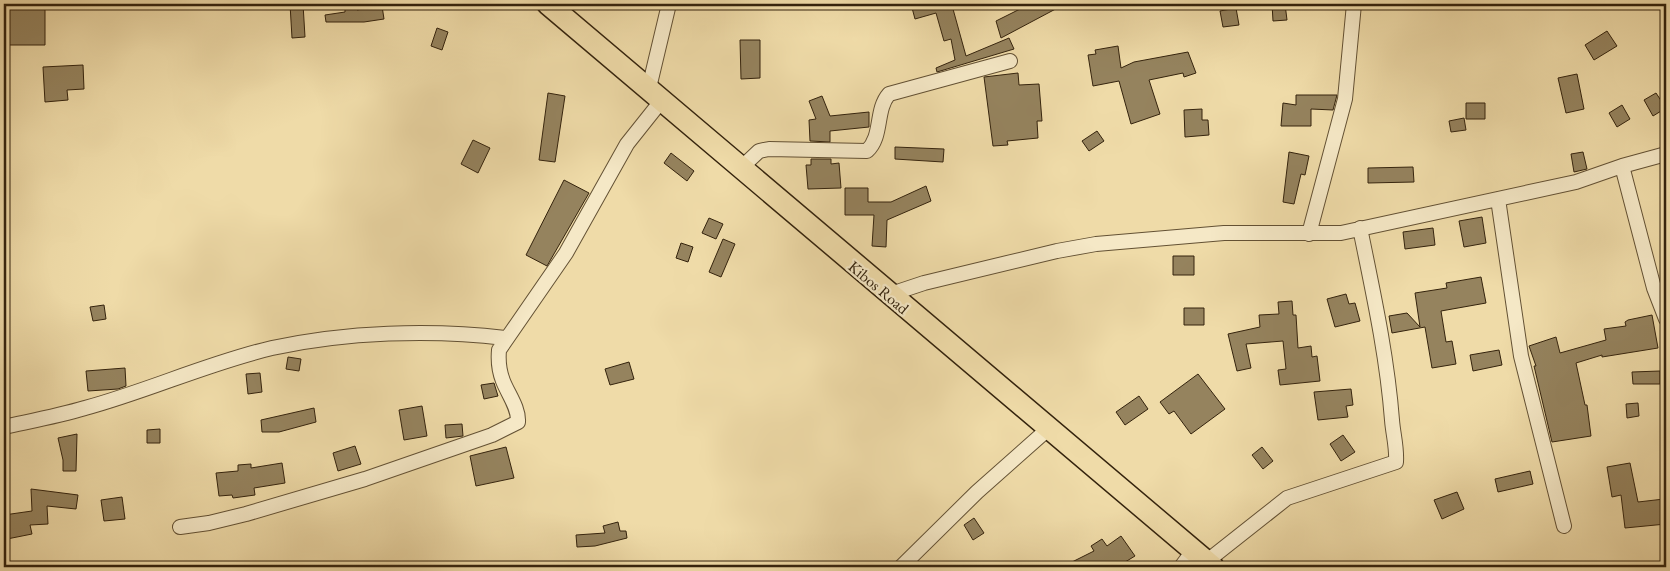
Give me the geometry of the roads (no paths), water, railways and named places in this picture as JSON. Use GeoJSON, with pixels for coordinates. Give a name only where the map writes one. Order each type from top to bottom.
{"type":"FeatureCollection","features":[{"type":"Feature","properties":{"kind":"main road","name":"Kibos Road"},"geometry":{"type":"LineString","coordinates":[[548,4],[656,94],[888,295],[1048,429],[1198,562]]}},
{"type":"Feature","properties":{"kind":"street"},"geometry":{"type":"LineString","coordinates":[[180,527],[209,523],[246,514],[365,479],[512,427],[518,422],[519,415],[503,381],[498,364],[499,350],[505,338],[540,293],[566,253],[656,94],[669,4]]}},
{"type":"Feature","properties":{"kind":"street"},"geometry":{"type":"LineString","coordinates":[[1309,234],[1345,99],[1354,4]]}},
{"type":"Feature","properties":{"kind":"street"},"geometry":{"type":"LineString","coordinates":[[741,168],[759,151],[769,149],[866,151],[877,134],[883,103],[889,94],[1010,60]]}},
{"type":"Feature","properties":{"kind":"street"},"geometry":{"type":"LineString","coordinates":[[888,295],[933,280],[1096,244],[1224,233],[1341,233],[1576,182],[1622,166],[1666,154]]}},
{"type":"Feature","properties":{"kind":"street"},"geometry":{"type":"LineString","coordinates":[[1622,166],[1654,288],[1666,319]]}},
{"type":"Feature","properties":{"kind":"street"},"geometry":{"type":"LineString","coordinates":[[1498,199],[1521,356],[1564,526]]}},
{"type":"Feature","properties":{"kind":"street"},"geometry":{"type":"LineString","coordinates":[[1198,562],[1287,498],[1396,462],[1397,448],[1389,382],[1360,228]]}},
{"type":"Feature","properties":{"kind":"street"},"geometry":{"type":"LineString","coordinates":[[4,427],[85,408],[272,348],[341,337],[460,333],[505,338]]}},
{"type":"Feature","properties":{"kind":"street"},"geometry":{"type":"LineString","coordinates":[[902,567],[977,492],[1048,429]]}}]}
